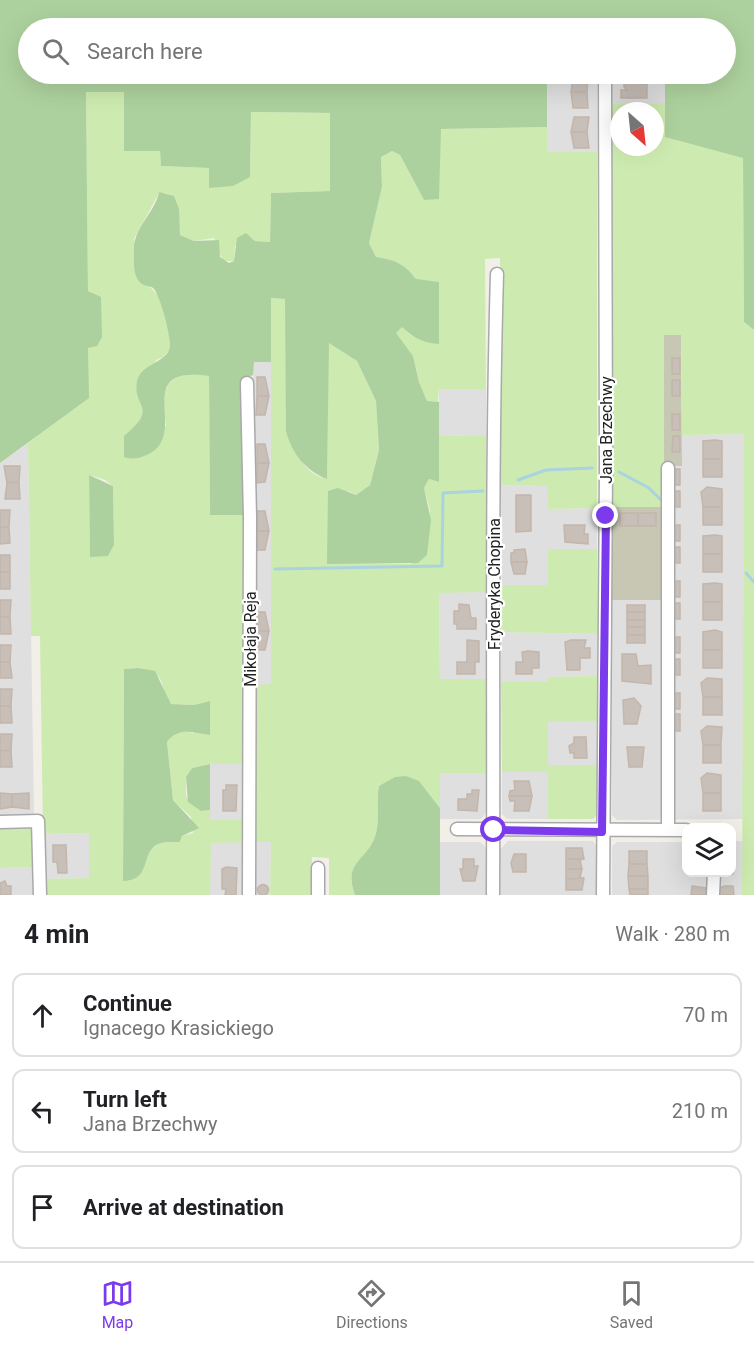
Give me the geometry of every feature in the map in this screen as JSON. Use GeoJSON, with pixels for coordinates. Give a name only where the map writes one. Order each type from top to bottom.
{"type":"FeatureCollection","features":[{"type":"Feature","properties":{"kind":"street","name":"Jana Brzechwy"},"geometry":{"type":"LineString","coordinates":[[603,895],[606,468],[605,84]]}},
{"type":"Feature","properties":{"kind":"street","name":"Fryderyka Chopina"},"geometry":{"type":"LineString","coordinates":[[494,895],[494,552],[491,452],[497,273]]}},
{"type":"Feature","properties":{"kind":"street","name":"Mikołaja Reja"},"geometry":{"type":"LineString","coordinates":[[247,383],[250,507],[249,895]]}},
{"type":"Feature","properties":{"kind":"street"},"geometry":{"type":"LineString","coordinates":[[668,468],[668,830]]}},
{"type":"Feature","properties":{"kind":"street"},"geometry":{"type":"LineString","coordinates":[[0,822],[38,820],[40,895]]}},
{"type":"Feature","properties":{"kind":"street"},"geometry":{"type":"LineString","coordinates":[[457,830],[602,832],[682,830]]}},
{"type":"Feature","properties":{"kind":"street"},"geometry":{"type":"LineString","coordinates":[[318,868],[318,895]]}},
{"type":"Feature","properties":{"kind":"street"},"geometry":{"type":"LineString","coordinates":[[713,895],[714,877]]}},
{"type":"Feature","properties":{"kind":"shaded area"},"geometry":{"type":"Polygon","coordinates":[[[547,84],[597,84],[597,152],[547,152],[547,84]]]}},
{"type":"Feature","properties":{"kind":"shaded area"},"geometry":{"type":"Polygon","coordinates":[[[612,84],[665,84],[665,103],[612,102],[612,84]]]}},
{"type":"Feature","properties":{"kind":"shaded area"},"geometry":{"type":"Polygon","coordinates":[[[664,335],[681,335],[682,466],[664,466],[664,335]]]}},
{"type":"Feature","properties":{"kind":"shaded area"},"geometry":{"type":"Polygon","coordinates":[[[253,362],[271,362],[271,685],[255,685],[253,362]]]}},
{"type":"Feature","properties":{"kind":"shaded area"},"geometry":{"type":"Polygon","coordinates":[[[439,389],[486,389],[486,435],[439,436],[439,389]]]}},
{"type":"Feature","properties":{"kind":"shaded area"},"geometry":{"type":"Polygon","coordinates":[[[744,434],[743,819],[617,820],[612,815],[612,600],[664,600],[664,466],[682,466],[682,435],[744,434]]]}},
{"type":"Feature","properties":{"kind":"shaded area"},"geometry":{"type":"Polygon","coordinates":[[[28,443],[34,815],[0,816],[0,463],[28,443]]]}},
{"type":"Feature","properties":{"kind":"shaded area"},"geometry":{"type":"Polygon","coordinates":[[[501,485],[548,486],[548,509],[597,508],[597,549],[548,550],[548,585],[502,585],[501,485]]]}},
{"type":"Feature","properties":{"kind":"shaded area"},"geometry":{"type":"Polygon","coordinates":[[[612,507],[664,507],[664,600],[612,600],[612,507]]]}},
{"type":"Feature","properties":{"kind":"shaded area"},"geometry":{"type":"Polygon","coordinates":[[[439,592],[486,592],[486,679],[440,679],[439,592]]]}},
{"type":"Feature","properties":{"kind":"shaded area"},"geometry":{"type":"Polygon","coordinates":[[[501,632],[598,634],[598,676],[548,677],[548,682],[501,682],[501,632]]]}},
{"type":"Feature","properties":{"kind":"shaded area"},"geometry":{"type":"Polygon","coordinates":[[[548,721],[597,721],[597,765],[548,765],[548,721]]]}},
{"type":"Feature","properties":{"kind":"shaded area"},"geometry":{"type":"Polygon","coordinates":[[[210,764],[246,764],[246,820],[210,820],[210,764]]]}},
{"type":"Feature","properties":{"kind":"shaded area"},"geometry":{"type":"Polygon","coordinates":[[[502,772],[548,772],[548,819],[507,819],[502,814],[502,772]]]}},
{"type":"Feature","properties":{"kind":"shaded area"},"geometry":{"type":"Polygon","coordinates":[[[440,773],[487,773],[486,813],[481,819],[439,819],[440,773]]]}},
{"type":"Feature","properties":{"kind":"shaded area"},"geometry":{"type":"Polygon","coordinates":[[[89,833],[89,878],[44,879],[43,834],[89,833]]]}},
{"type":"Feature","properties":{"kind":"shaded area"},"geometry":{"type":"Polygon","coordinates":[[[271,841],[270,895],[253,895],[254,842],[271,841]]]}},
{"type":"Feature","properties":{"kind":"shaded area"},"geometry":{"type":"Polygon","coordinates":[[[508,841],[593,841],[597,846],[597,895],[500,895],[500,850],[508,841]]]}},
{"type":"Feature","properties":{"kind":"shaded area"},"geometry":{"type":"Polygon","coordinates":[[[736,841],[743,841],[742,895],[612,895],[612,846],[617,842],[682,842],[682,877],[736,877],[736,841]]]}},
{"type":"Feature","properties":{"kind":"shaded area"},"geometry":{"type":"Polygon","coordinates":[[[210,842],[246,842],[246,895],[210,895],[210,842]]]}},
{"type":"Feature","properties":{"kind":"shaded area"},"geometry":{"type":"Polygon","coordinates":[[[440,842],[480,842],[488,849],[488,895],[440,895],[440,842]]]}},
{"type":"Feature","properties":{"kind":"shaded area"},"geometry":{"type":"Polygon","coordinates":[[[35,867],[35,895],[0,895],[0,868],[35,867]]]}},
{"type":"Feature","properties":{"kind":"green space"},"geometry":{"type":"Polygon","coordinates":[[[0,0],[754,0],[754,330],[744,322],[743,158],[665,137],[665,84],[736,84],[736,18],[18,18],[18,84],[547,84],[547,127],[441,129],[439,199],[424,200],[400,155],[392,151],[381,157],[382,187],[369,243],[376,257],[399,263],[416,279],[439,282],[439,344],[419,339],[402,327],[396,333],[413,356],[419,382],[427,401],[439,402],[439,482],[429,479],[424,488],[431,520],[427,555],[418,563],[327,564],[328,491],[338,488],[356,495],[370,485],[379,450],[376,401],[357,361],[329,343],[327,479],[319,476],[301,461],[286,431],[285,299],[271,298],[271,362],[254,362],[253,375],[244,379],[240,385],[246,515],[210,515],[209,376],[185,375],[171,380],[166,390],[164,433],[159,445],[147,455],[124,457],[124,436],[141,419],[143,413],[136,390],[139,375],[165,356],[170,346],[159,299],[153,288],[139,281],[134,263],[137,234],[157,200],[159,192],[174,196],[179,209],[180,235],[194,241],[219,240],[220,257],[229,263],[234,261],[237,238],[246,233],[255,241],[270,242],[271,193],[330,191],[330,113],[251,112],[250,177],[233,186],[209,188],[209,168],[161,166],[160,151],[124,151],[124,92],[86,92],[88,291],[101,297],[102,337],[97,346],[88,348],[89,398],[0,463],[0,0]]]}},
{"type":"Feature","properties":{"kind":"green space"},"geometry":{"type":"Polygon","coordinates":[[[124,91],[160,151],[161,166],[209,168],[210,188],[250,177],[251,112],[331,113],[330,191],[271,193],[270,242],[255,241],[251,237],[235,246],[234,261],[223,261],[214,238],[194,241],[180,235],[176,201],[167,194],[159,193],[134,239],[149,286],[159,296],[170,338],[170,349],[163,357],[156,360],[142,416],[137,425],[124,437],[166,426],[164,401],[169,384],[175,378],[183,375],[209,376],[210,515],[246,515],[246,764],[210,764],[192,768],[186,777],[186,796],[201,811],[210,810],[210,820],[246,820],[246,842],[211,843],[210,895],[44,895],[44,879],[89,878],[89,833],[43,834],[40,636],[31,636],[28,443],[37,436],[88,348],[91,292],[88,291],[86,92],[124,91]],[[89,475],[90,556],[108,556],[114,545],[113,486],[105,480],[89,475]],[[138,668],[124,669],[123,881],[138,877],[151,849],[156,845],[165,842],[180,842],[182,836],[193,833],[191,817],[173,800],[167,742],[178,733],[193,733],[210,701],[194,705],[171,704],[159,677],[138,668]]]}},
{"type":"Feature","properties":{"kind":"green space"},"geometry":{"type":"Polygon","coordinates":[[[665,103],[666,137],[743,157],[744,322],[754,330],[754,895],[742,895],[744,434],[682,435],[681,335],[664,335],[664,507],[612,507],[612,156],[664,156],[665,103]]]}},
{"type":"Feature","properties":{"kind":"green space"},"geometry":{"type":"Polygon","coordinates":[[[547,127],[547,152],[597,152],[597,508],[548,509],[547,486],[501,485],[500,258],[485,259],[486,389],[439,389],[438,402],[427,401],[419,382],[413,356],[395,333],[402,326],[412,336],[416,279],[399,263],[376,257],[369,243],[382,187],[381,157],[392,151],[400,155],[424,200],[441,129],[547,127]]]}},
{"type":"Feature","properties":{"kind":"green space"},"geometry":{"type":"Polygon","coordinates":[[[271,298],[285,299],[301,460],[309,470],[327,479],[328,342],[357,361],[376,401],[379,450],[370,485],[356,495],[348,491],[328,563],[411,564],[429,530],[430,510],[424,488],[429,479],[439,482],[439,436],[486,435],[486,592],[439,593],[440,679],[486,679],[487,773],[440,773],[440,808],[419,781],[379,786],[376,833],[373,842],[354,868],[352,875],[355,895],[329,895],[329,858],[312,857],[311,895],[270,895],[271,842],[254,842],[255,685],[271,684],[271,298]]]}},
{"type":"Feature","properties":{"kind":"green space"},"geometry":{"type":"Polygon","coordinates":[[[89,475],[113,486],[114,545],[108,556],[90,557],[89,475]]]}},
{"type":"Feature","properties":{"kind":"green space"},"geometry":{"type":"Polygon","coordinates":[[[548,549],[597,549],[598,634],[501,632],[502,585],[548,585],[548,549]]]}},
{"type":"Feature","properties":{"kind":"green space"},"geometry":{"type":"Polygon","coordinates":[[[138,668],[155,671],[171,704],[194,705],[210,701],[210,735],[181,732],[167,742],[173,800],[199,828],[182,836],[180,842],[165,842],[156,845],[151,849],[138,877],[123,881],[124,669],[138,668]]]}},
{"type":"Feature","properties":{"kind":"green space"},"geometry":{"type":"Polygon","coordinates":[[[598,676],[597,721],[548,722],[548,765],[597,765],[597,815],[593,819],[548,819],[548,772],[502,772],[501,682],[547,682],[548,677],[598,676]]]}},
{"type":"Feature","properties":{"kind":"green space"},"geometry":{"type":"Polygon","coordinates":[[[210,764],[210,810],[201,811],[188,802],[186,777],[192,768],[210,764]]]}},
{"type":"Feature","properties":{"kind":"green space"},"geometry":{"type":"Polygon","coordinates":[[[406,776],[419,781],[440,808],[440,895],[355,895],[352,874],[354,867],[373,842],[376,833],[379,786],[395,777],[406,776]]]}},
{"type":"Feature","properties":{"kind":"green space"},"geometry":{"type":"Polygon","coordinates":[[[34,825],[35,867],[0,868],[0,826],[34,825]]]}},
{"type":"Feature","properties":{"kind":"building"},"geometry":{"type":"Polygon","coordinates":[[[572,84],[588,84],[587,92],[571,92],[572,84]]]}},
{"type":"Feature","properties":{"kind":"building"},"geometry":{"type":"Polygon","coordinates":[[[624,84],[647,84],[647,98],[621,98],[621,90],[627,90],[624,84]]]}},
{"type":"Feature","properties":{"kind":"building"},"geometry":{"type":"Polygon","coordinates":[[[571,92],[587,92],[588,108],[573,108],[571,92]]]}},
{"type":"Feature","properties":{"kind":"building"},"geometry":{"type":"Polygon","coordinates":[[[574,117],[589,117],[587,132],[571,132],[574,117]]]}},
{"type":"Feature","properties":{"kind":"building"},"geometry":{"type":"Polygon","coordinates":[[[571,132],[587,132],[589,148],[574,148],[571,132]]]}},
{"type":"Feature","properties":{"kind":"building"},"geometry":{"type":"Polygon","coordinates":[[[672,358],[680,358],[680,374],[672,374],[672,358]]]}},
{"type":"Feature","properties":{"kind":"building"},"geometry":{"type":"Polygon","coordinates":[[[257,377],[265,377],[269,396],[257,396],[257,377]]]}},
{"type":"Feature","properties":{"kind":"building"},"geometry":{"type":"Polygon","coordinates":[[[672,380],[680,380],[680,396],[672,396],[672,380]]]}},
{"type":"Feature","properties":{"kind":"building"},"geometry":{"type":"Polygon","coordinates":[[[257,396],[269,396],[265,415],[256,415],[257,396]]]}},
{"type":"Feature","properties":{"kind":"building"},"geometry":{"type":"Polygon","coordinates":[[[672,414],[680,414],[680,430],[672,430],[672,414]]]}},
{"type":"Feature","properties":{"kind":"building"},"geometry":{"type":"Polygon","coordinates":[[[673,436],[680,436],[680,452],[672,452],[673,436]]]}},
{"type":"Feature","properties":{"kind":"building"},"geometry":{"type":"Polygon","coordinates":[[[703,441],[722,441],[722,459],[703,459],[703,441]]]}},
{"type":"Feature","properties":{"kind":"building"},"geometry":{"type":"Polygon","coordinates":[[[257,444],[265,444],[269,463],[257,463],[257,444]]]}},
{"type":"Feature","properties":{"kind":"building"},"geometry":{"type":"Polygon","coordinates":[[[703,459],[722,459],[722,477],[703,477],[703,459]]]}},
{"type":"Feature","properties":{"kind":"building"},"geometry":{"type":"Polygon","coordinates":[[[257,463],[269,463],[265,482],[257,483],[257,463]]]}},
{"type":"Feature","properties":{"kind":"building"},"geometry":{"type":"Polygon","coordinates":[[[4,466],[20,466],[19,482],[7,483],[4,466]]]}},
{"type":"Feature","properties":{"kind":"building"},"geometry":{"type":"Polygon","coordinates":[[[673,469],[680,469],[680,485],[673,485],[673,469]]]}},
{"type":"Feature","properties":{"kind":"building"},"geometry":{"type":"Polygon","coordinates":[[[19,482],[20,499],[5,499],[7,483],[19,482]]]}},
{"type":"Feature","properties":{"kind":"building"},"geometry":{"type":"Polygon","coordinates":[[[707,487],[722,489],[722,507],[703,507],[701,492],[707,487]]]}},
{"type":"Feature","properties":{"kind":"building"},"geometry":{"type":"Polygon","coordinates":[[[673,491],[680,491],[680,507],[673,507],[673,491]]]}},
{"type":"Feature","properties":{"kind":"building"},"geometry":{"type":"Polygon","coordinates":[[[516,495],[531,495],[531,531],[516,532],[516,495]]]}},
{"type":"Feature","properties":{"kind":"building"},"geometry":{"type":"Polygon","coordinates":[[[703,507],[722,507],[722,525],[703,525],[703,507]]]}},
{"type":"Feature","properties":{"kind":"building"},"geometry":{"type":"Polygon","coordinates":[[[0,510],[10,510],[9,527],[0,527],[0,510]]]}},
{"type":"Feature","properties":{"kind":"building"},"geometry":{"type":"Polygon","coordinates":[[[257,511],[265,511],[269,531],[257,531],[257,511]]]}},
{"type":"Feature","properties":{"kind":"building"},"geometry":{"type":"Polygon","coordinates":[[[620,513],[638,513],[638,526],[620,526],[620,513]]]}},
{"type":"Feature","properties":{"kind":"building"},"geometry":{"type":"Polygon","coordinates":[[[638,513],[656,513],[656,526],[638,526],[638,513]]]}},
{"type":"Feature","properties":{"kind":"building"},"geometry":{"type":"Polygon","coordinates":[[[564,525],[585,525],[584,534],[588,534],[588,544],[565,542],[564,525]]]}},
{"type":"Feature","properties":{"kind":"building"},"geometry":{"type":"Polygon","coordinates":[[[673,525],[680,525],[680,541],[673,541],[673,525]]]}},
{"type":"Feature","properties":{"kind":"building"},"geometry":{"type":"Polygon","coordinates":[[[0,527],[9,527],[10,543],[0,544],[0,527]]]}},
{"type":"Feature","properties":{"kind":"building"},"geometry":{"type":"Polygon","coordinates":[[[257,531],[269,531],[265,550],[257,550],[257,531]]]}},
{"type":"Feature","properties":{"kind":"building"},"geometry":{"type":"Polygon","coordinates":[[[703,536],[722,536],[722,554],[703,554],[703,536]]]}},
{"type":"Feature","properties":{"kind":"building"},"geometry":{"type":"Polygon","coordinates":[[[673,547],[680,547],[680,563],[673,563],[673,547]]]}},
{"type":"Feature","properties":{"kind":"building"},"geometry":{"type":"Polygon","coordinates":[[[525,549],[527,562],[511,562],[511,553],[514,553],[514,550],[525,549]]]}},
{"type":"Feature","properties":{"kind":"building"},"geometry":{"type":"Polygon","coordinates":[[[703,554],[722,554],[722,572],[703,572],[703,554]]]}},
{"type":"Feature","properties":{"kind":"building"},"geometry":{"type":"Polygon","coordinates":[[[0,555],[10,555],[10,572],[0,572],[0,555]]]}},
{"type":"Feature","properties":{"kind":"building"},"geometry":{"type":"Polygon","coordinates":[[[511,562],[527,562],[525,574],[514,574],[511,562]]]}},
{"type":"Feature","properties":{"kind":"building"},"geometry":{"type":"Polygon","coordinates":[[[0,572],[10,572],[10,589],[0,589],[0,572]]]}},
{"type":"Feature","properties":{"kind":"building"},"geometry":{"type":"Polygon","coordinates":[[[673,581],[680,581],[680,597],[673,597],[673,581]]]}},
{"type":"Feature","properties":{"kind":"building"},"geometry":{"type":"Polygon","coordinates":[[[703,584],[722,584],[722,602],[703,602],[703,584]]]}},
{"type":"Feature","properties":{"kind":"building"},"geometry":{"type":"Polygon","coordinates":[[[0,600],[11,600],[10,617],[0,617],[0,600]]]}},
{"type":"Feature","properties":{"kind":"building"},"geometry":{"type":"Polygon","coordinates":[[[703,602],[722,602],[722,620],[703,620],[703,602]]]}},
{"type":"Feature","properties":{"kind":"building"},"geometry":{"type":"Polygon","coordinates":[[[673,603],[680,603],[680,619],[673,619],[673,603]]]}},
{"type":"Feature","properties":{"kind":"building"},"geometry":{"type":"Polygon","coordinates":[[[459,604],[469,605],[471,618],[476,618],[476,629],[457,629],[457,624],[454,624],[454,611],[459,611],[459,604]]]}},
{"type":"Feature","properties":{"kind":"building"},"geometry":{"type":"Polygon","coordinates":[[[627,605],[645,605],[645,612],[627,612],[627,605]]]}},
{"type":"Feature","properties":{"kind":"building"},"geometry":{"type":"Polygon","coordinates":[[[257,612],[265,612],[269,631],[257,631],[257,612]]]}},
{"type":"Feature","properties":{"kind":"building"},"geometry":{"type":"Polygon","coordinates":[[[627,612],[645,612],[645,620],[627,620],[627,612]]]}},
{"type":"Feature","properties":{"kind":"building"},"geometry":{"type":"Polygon","coordinates":[[[0,617],[10,617],[11,634],[0,634],[0,617]]]}},
{"type":"Feature","properties":{"kind":"building"},"geometry":{"type":"Polygon","coordinates":[[[627,620],[645,620],[645,627],[627,627],[627,620]]]}},
{"type":"Feature","properties":{"kind":"building"},"geometry":{"type":"Polygon","coordinates":[[[627,627],[645,627],[645,635],[627,635],[627,627]]]}},
{"type":"Feature","properties":{"kind":"building"},"geometry":{"type":"Polygon","coordinates":[[[715,630],[722,632],[722,650],[703,650],[703,632],[715,630]]]}},
{"type":"Feature","properties":{"kind":"building"},"geometry":{"type":"Polygon","coordinates":[[[257,631],[269,631],[265,650],[257,650],[257,631]]]}},
{"type":"Feature","properties":{"kind":"building"},"geometry":{"type":"Polygon","coordinates":[[[627,635],[645,635],[645,643],[627,643],[627,635]]]}},
{"type":"Feature","properties":{"kind":"building"},"geometry":{"type":"Polygon","coordinates":[[[673,637],[680,637],[680,653],[673,653],[673,637]]]}},
{"type":"Feature","properties":{"kind":"building"},"geometry":{"type":"Polygon","coordinates":[[[467,640],[479,641],[479,662],[475,662],[475,674],[457,674],[457,662],[467,662],[467,640]]]}},
{"type":"Feature","properties":{"kind":"building"},"geometry":{"type":"Polygon","coordinates":[[[586,640],[584,648],[590,648],[590,658],[580,658],[580,670],[567,670],[565,642],[586,640]]]}},
{"type":"Feature","properties":{"kind":"building"},"geometry":{"type":"Polygon","coordinates":[[[0,645],[11,645],[10,662],[0,662],[0,645]]]}},
{"type":"Feature","properties":{"kind":"building"},"geometry":{"type":"Polygon","coordinates":[[[703,650],[722,650],[722,668],[703,668],[703,650]]]}},
{"type":"Feature","properties":{"kind":"building"},"geometry":{"type":"Polygon","coordinates":[[[522,652],[539,652],[539,668],[532,668],[532,674],[516,674],[516,662],[523,662],[522,652]]]}},
{"type":"Feature","properties":{"kind":"building"},"geometry":{"type":"Polygon","coordinates":[[[622,654],[636,654],[638,666],[651,665],[651,684],[622,681],[622,654]]]}},
{"type":"Feature","properties":{"kind":"building"},"geometry":{"type":"Polygon","coordinates":[[[673,659],[680,659],[680,675],[673,675],[673,659]]]}},
{"type":"Feature","properties":{"kind":"building"},"geometry":{"type":"Polygon","coordinates":[[[0,662],[10,662],[12,678],[0,678],[0,662]]]}},
{"type":"Feature","properties":{"kind":"building"},"geometry":{"type":"Polygon","coordinates":[[[707,678],[722,679],[722,697],[703,697],[701,683],[707,678]]]}},
{"type":"Feature","properties":{"kind":"building"},"geometry":{"type":"Polygon","coordinates":[[[0,689],[12,689],[11,706],[0,706],[0,689]]]}},
{"type":"Feature","properties":{"kind":"building"},"geometry":{"type":"Polygon","coordinates":[[[673,693],[680,693],[680,709],[673,709],[673,693]]]}},
{"type":"Feature","properties":{"kind":"building"},"geometry":{"type":"Polygon","coordinates":[[[703,697],[722,697],[722,715],[703,715],[703,697]]]}},
{"type":"Feature","properties":{"kind":"building"},"geometry":{"type":"Polygon","coordinates":[[[634,698],[641,706],[637,724],[624,724],[623,700],[634,698]]]}},
{"type":"Feature","properties":{"kind":"building"},"geometry":{"type":"Polygon","coordinates":[[[0,706],[11,706],[12,723],[0,723],[0,706]]]}},
{"type":"Feature","properties":{"kind":"building"},"geometry":{"type":"Polygon","coordinates":[[[673,714],[680,714],[680,731],[673,731],[673,714]]]}},
{"type":"Feature","properties":{"kind":"building"},"geometry":{"type":"Polygon","coordinates":[[[707,726],[722,727],[721,745],[703,745],[701,731],[707,726]]]}},
{"type":"Feature","properties":{"kind":"building"},"geometry":{"type":"Polygon","coordinates":[[[0,734],[12,734],[11,750],[0,751],[0,734]]]}},
{"type":"Feature","properties":{"kind":"building"},"geometry":{"type":"Polygon","coordinates":[[[574,737],[586,737],[587,758],[574,758],[574,753],[570,753],[569,746],[574,743],[574,737]]]}},
{"type":"Feature","properties":{"kind":"building"},"geometry":{"type":"Polygon","coordinates":[[[703,745],[721,745],[721,763],[703,763],[703,745]]]}},
{"type":"Feature","properties":{"kind":"building"},"geometry":{"type":"Polygon","coordinates":[[[627,747],[644,747],[642,767],[629,767],[627,747]]]}},
{"type":"Feature","properties":{"kind":"building"},"geometry":{"type":"Polygon","coordinates":[[[11,750],[12,767],[0,767],[0,751],[11,750]]]}},
{"type":"Feature","properties":{"kind":"building"},"geometry":{"type":"Polygon","coordinates":[[[707,773],[721,775],[721,793],[703,793],[701,778],[707,773]]]}},
{"type":"Feature","properties":{"kind":"building"},"geometry":{"type":"Polygon","coordinates":[[[514,781],[529,781],[532,796],[509,796],[510,791],[515,790],[514,781]]]}},
{"type":"Feature","properties":{"kind":"building"},"geometry":{"type":"Polygon","coordinates":[[[226,785],[237,785],[236,811],[223,811],[223,790],[226,790],[226,785]]]}},
{"type":"Feature","properties":{"kind":"building"},"geometry":{"type":"Polygon","coordinates":[[[472,790],[479,790],[477,811],[458,810],[458,799],[467,799],[467,794],[472,794],[472,790]]]}},
{"type":"Feature","properties":{"kind":"building"},"geometry":{"type":"Polygon","coordinates":[[[0,793],[12,794],[12,807],[0,809],[0,793]]]}},
{"type":"Feature","properties":{"kind":"building"},"geometry":{"type":"Polygon","coordinates":[[[29,793],[29,809],[12,807],[12,794],[29,793]]]}},
{"type":"Feature","properties":{"kind":"building"},"geometry":{"type":"Polygon","coordinates":[[[703,793],[721,793],[721,811],[703,811],[703,793]]]}},
{"type":"Feature","properties":{"kind":"building"},"geometry":{"type":"Polygon","coordinates":[[[509,796],[532,796],[529,811],[514,811],[515,801],[510,801],[509,796]]]}},
{"type":"Feature","properties":{"kind":"building"},"geometry":{"type":"Polygon","coordinates":[[[53,845],[66,845],[67,873],[58,873],[57,862],[53,862],[53,845]]]}},
{"type":"Feature","properties":{"kind":"building"},"geometry":{"type":"Polygon","coordinates":[[[566,848],[582,848],[584,859],[566,859],[566,848]]]}},
{"type":"Feature","properties":{"kind":"building"},"geometry":{"type":"Polygon","coordinates":[[[629,851],[647,851],[647,864],[629,864],[629,851]]]}},
{"type":"Feature","properties":{"kind":"building"},"geometry":{"type":"Polygon","coordinates":[[[514,854],[526,854],[526,872],[513,872],[511,863],[514,854]]]}},
{"type":"Feature","properties":{"kind":"building"},"geometry":{"type":"Polygon","coordinates":[[[463,859],[474,859],[474,866],[478,866],[475,881],[463,881],[460,869],[463,869],[463,859]]]}},
{"type":"Feature","properties":{"kind":"building"},"geometry":{"type":"Polygon","coordinates":[[[566,859],[584,859],[580,860],[582,869],[566,869],[566,859]]]}},
{"type":"Feature","properties":{"kind":"building"},"geometry":{"type":"Polygon","coordinates":[[[629,864],[647,864],[648,876],[628,876],[629,864]]]}},
{"type":"Feature","properties":{"kind":"building"},"geometry":{"type":"Polygon","coordinates":[[[237,868],[236,895],[225,895],[226,889],[222,889],[222,869],[237,868]]]}},
{"type":"Feature","properties":{"kind":"building"},"geometry":{"type":"Polygon","coordinates":[[[566,869],[582,869],[580,878],[584,878],[566,879],[566,869]]]}},
{"type":"Feature","properties":{"kind":"building"},"geometry":{"type":"Polygon","coordinates":[[[628,876],[648,876],[648,889],[629,889],[628,876]]]}},
{"type":"Feature","properties":{"kind":"building"},"geometry":{"type":"Polygon","coordinates":[[[584,878],[582,890],[566,890],[566,879],[584,878]]]}},
{"type":"Feature","properties":{"kind":"building"},"geometry":{"type":"Polygon","coordinates":[[[5,881],[7,886],[11,886],[11,895],[0,895],[0,883],[5,881]]]}},
{"type":"Feature","properties":{"kind":"building"},"geometry":{"type":"Polygon","coordinates":[[[263,884],[269,890],[267,894],[259,894],[257,890],[259,886],[263,884]]]}},
{"type":"Feature","properties":{"kind":"building"},"geometry":{"type":"Polygon","coordinates":[[[692,886],[706,888],[707,895],[691,895],[692,886]]]}},
{"type":"Feature","properties":{"kind":"building"},"geometry":{"type":"Polygon","coordinates":[[[733,886],[734,895],[718,895],[719,888],[733,886]]]}},
{"type":"Feature","properties":{"kind":"building"},"geometry":{"type":"Polygon","coordinates":[[[629,889],[648,889],[648,895],[630,895],[629,889]]]}},
{"type":"Feature","properties":{"kind":"waterway"},"geometry":{"type":"LineString","coordinates":[[518,480],[546,470],[592,468]]}},
{"type":"Feature","properties":{"kind":"waterway"},"geometry":{"type":"LineString","coordinates":[[619,472],[649,488],[661,500]]}},
{"type":"Feature","properties":{"kind":"waterway"},"geometry":{"type":"LineString","coordinates":[[275,569],[442,566],[443,493],[483,491]]}},
{"type":"Feature","properties":{"kind":"waterway"},"geometry":{"type":"LineString","coordinates":[[746,573],[754,582]]}},
{"type":"Feature","properties":{"kind":"route"},"geometry":{"type":"LineString","coordinates":[[494,830],[602,832],[606,516]]}}]}
